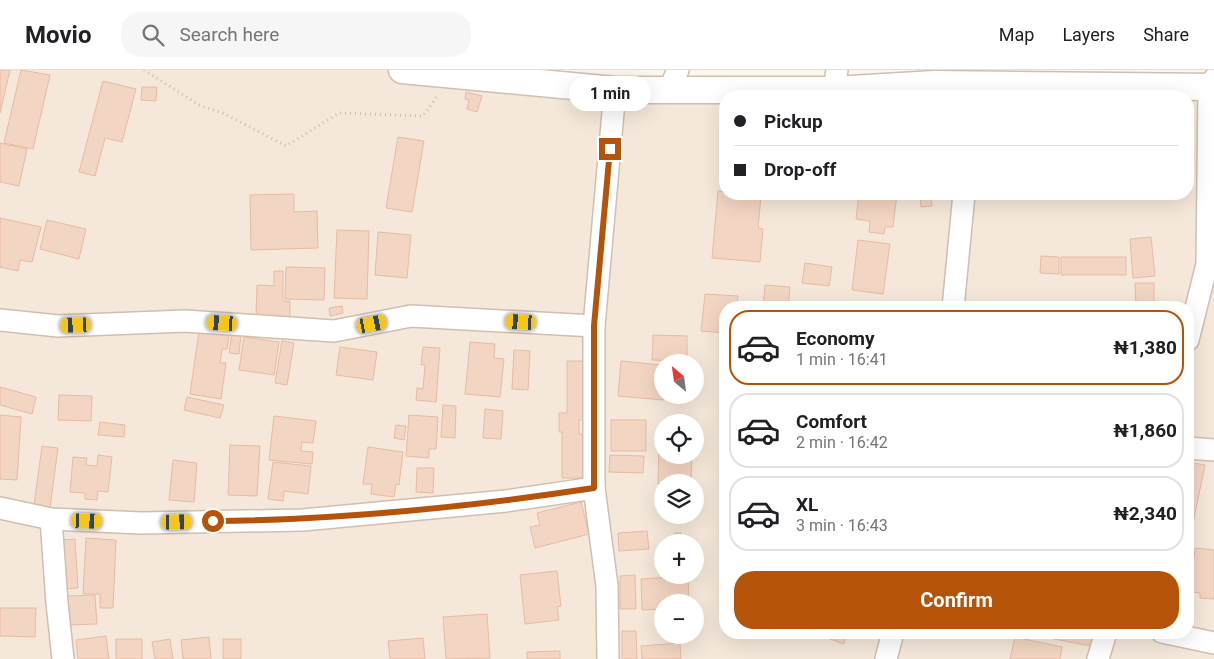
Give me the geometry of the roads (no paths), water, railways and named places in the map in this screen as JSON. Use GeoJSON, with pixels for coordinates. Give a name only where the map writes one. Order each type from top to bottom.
{"type":"FeatureCollection","features":[{"type":"Feature","properties":{"kind":"street"},"geometry":{"type":"LineString","coordinates":[[402,70],[615,90],[674,80],[836,80],[935,77],[969,90]]}},
{"type":"Feature","properties":{"kind":"street"},"geometry":{"type":"LineString","coordinates":[[1006,90],[1212,84],[1210,264],[1194,319]]}},
{"type":"Feature","properties":{"kind":"street"},"geometry":{"type":"LineString","coordinates":[[608,659],[607,586],[594,488],[594,326],[615,90]]}},
{"type":"Feature","properties":{"kind":"street"},"geometry":{"type":"LineString","coordinates":[[954,301],[963,200]]}},
{"type":"Feature","properties":{"kind":"street"},"geometry":{"type":"LineString","coordinates":[[0,320],[58,326],[184,320],[334,331],[411,316],[594,326]]}},
{"type":"Feature","properties":{"kind":"street"},"geometry":{"type":"LineString","coordinates":[[1194,448],[1214,450]]}},
{"type":"Feature","properties":{"kind":"street"},"geometry":{"type":"LineString","coordinates":[[0,508],[51,519],[141,522],[303,520],[506,501],[594,488]]}},
{"type":"Feature","properties":{"kind":"street"},"geometry":{"type":"LineString","coordinates":[[51,519],[56,603],[64,659]]}},
{"type":"Feature","properties":{"kind":"street"},"geometry":{"type":"LineString","coordinates":[[886,659],[891,639]]}},
{"type":"Feature","properties":{"kind":"street"},"geometry":{"type":"LineString","coordinates":[[1098,659],[1104,639]]}},
{"type":"Feature","properties":{"kind":"street"},"geometry":{"type":"LineString","coordinates":[[1194,639],[1214,643]]}}]}
